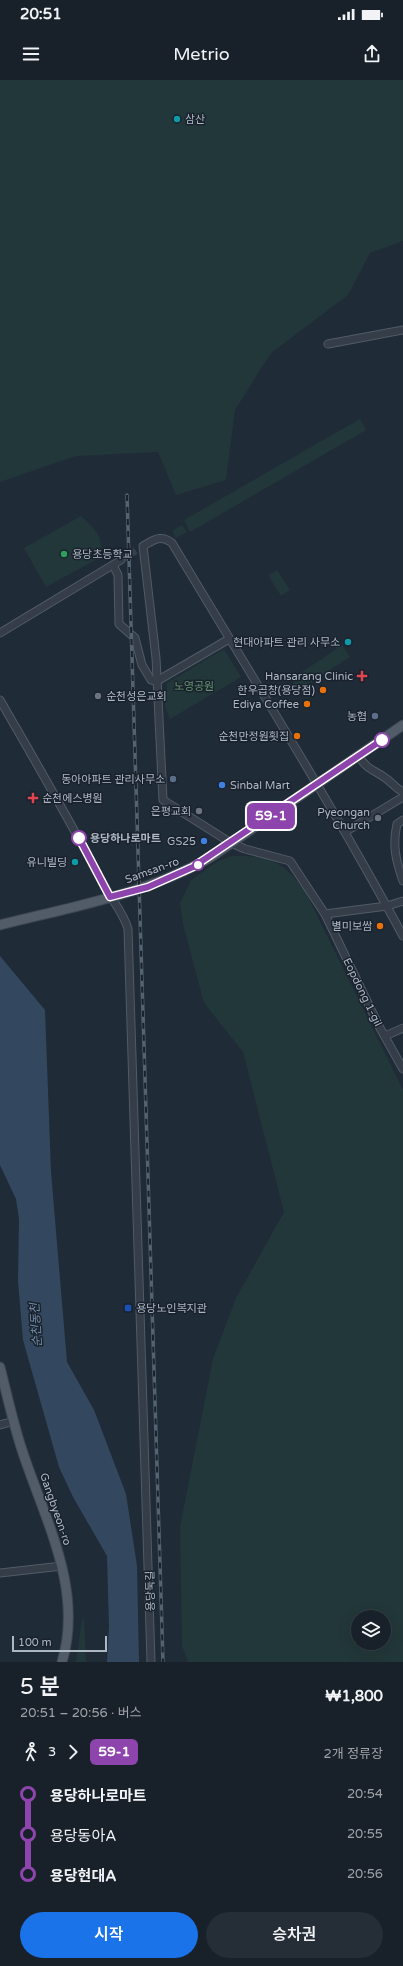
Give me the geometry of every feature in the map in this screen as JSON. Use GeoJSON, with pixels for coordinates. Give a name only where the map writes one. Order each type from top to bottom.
{"type":"FeatureCollection","features":[{"type":"Feature","properties":{"kind":"main road","name":"Samsan-ro"},"geometry":{"type":"LineString","coordinates":[[0,925],[148,887],[180,874],[211,857],[403,725]]}},
{"type":"Feature","properties":{"kind":"main road","name":"Gangbyeon-ro"},"geometry":{"type":"LineString","coordinates":[[0,1367],[14,1421],[62,1566],[68,1603],[68,1621],[62,1662]]}},
{"type":"Feature","properties":{"kind":"street"},"geometry":{"type":"LineString","coordinates":[[328,344],[403,330]]}},
{"type":"Feature","properties":{"kind":"street"},"geometry":{"type":"LineString","coordinates":[[157,681],[140,548],[160,537],[172,543],[401,927],[403,936]]}},
{"type":"Feature","properties":{"kind":"street"},"geometry":{"type":"LineString","coordinates":[[0,633],[121,560]]}},
{"type":"Feature","properties":{"kind":"street"},"geometry":{"type":"LineString","coordinates":[[113,564],[118,575],[119,624],[135,638],[144,670],[151,680],[157,681],[229,639]]}},
{"type":"Feature","properties":{"kind":"street","name":"Eopdong 1-gil"},"geometry":{"type":"LineString","coordinates":[[157,681],[163,800],[231,843],[245,849],[290,861],[325,914],[403,1070]]}},
{"type":"Feature","properties":{"kind":"street","name":"용당둑길"},"geometry":{"type":"LineString","coordinates":[[0,700],[85,849],[110,897],[125,918],[129,935],[152,1662]]}},
{"type":"Feature","properties":{"kind":"street"},"geometry":{"type":"LineString","coordinates":[[358,755],[363,764],[386,778],[403,792]]}},
{"type":"Feature","properties":{"kind":"street"},"geometry":{"type":"LineString","coordinates":[[345,832],[403,797]]}},
{"type":"Feature","properties":{"kind":"street"},"geometry":{"type":"LineString","coordinates":[[403,820],[397,824],[394,845],[395,858],[403,881]]}},
{"type":"Feature","properties":{"kind":"street"},"geometry":{"type":"LineString","coordinates":[[325,914],[388,906],[403,901]]}},
{"type":"Feature","properties":{"kind":"street"},"geometry":{"type":"LineString","coordinates":[[385,1036],[403,1028]]}},
{"type":"Feature","properties":{"kind":"street"},"geometry":{"type":"LineString","coordinates":[[0,1425],[14,1421]]}},
{"type":"Feature","properties":{"kind":"street"},"geometry":{"type":"LineString","coordinates":[[0,1573],[62,1566]]}},
{"type":"Feature","properties":{"kind":"green space"},"geometry":{"type":"Polygon","coordinates":[[[0,80],[403,80],[403,241],[370,253],[348,295],[271,353],[235,410],[226,480],[176,495],[158,452],[76,456],[0,482],[0,80]]]}},
{"type":"Feature","properties":{"kind":"green space"},"geometry":{"type":"Polygon","coordinates":[[[360,419],[366,430],[190,532],[184,520],[360,419]]]}},
{"type":"Feature","properties":{"kind":"green space","name":"용당초등학교"},"geometry":{"type":"Polygon","coordinates":[[[81,516],[98,534],[101,545],[99,558],[46,587],[24,548],[81,516]]]}},
{"type":"Feature","properties":{"kind":"green space"},"geometry":{"type":"Polygon","coordinates":[[[182,525],[187,532],[176,538],[172,531],[182,525]]]}},
{"type":"Feature","properties":{"kind":"green space"},"geometry":{"type":"Polygon","coordinates":[[[277,570],[290,590],[281,596],[268,575],[277,570]]]}},
{"type":"Feature","properties":{"kind":"green space"},"geometry":{"type":"Polygon","coordinates":[[[337,637],[350,657],[308,684],[296,686],[291,679],[337,649],[331,641],[337,637]]]}},
{"type":"Feature","properties":{"kind":"green space","name":"노영공원"},"geometry":{"type":"Polygon","coordinates":[[[224,649],[241,677],[170,719],[165,707],[167,683],[224,649]]]}},
{"type":"Feature","properties":{"kind":"green space"},"geometry":{"type":"Polygon","coordinates":[[[232,856],[267,859],[283,867],[291,874],[306,893],[403,1090],[403,1662],[188,1662],[182,1646],[180,1527],[213,1359],[236,1298],[284,1212],[243,1052],[204,1003],[183,924],[180,903],[191,880],[218,861],[232,856]]]}},
{"type":"Feature","properties":{"kind":"green space"},"geometry":{"type":"Polygon","coordinates":[[[84,1618],[86,1662],[76,1662],[82,1620],[84,1618]]]}},
{"type":"Feature","properties":{"kind":"water","name":"순천동천"},"geometry":{"type":"Polygon","coordinates":[[[0,956],[45,1010],[51,1172],[67,1362],[94,1410],[126,1494],[137,1566],[139,1662],[107,1662],[109,1627],[107,1556],[73,1497],[59,1467],[23,1340],[18,1281],[19,1219],[16,1199],[0,1165],[0,956]]]}},
{"type":"Feature","properties":{"kind":"tunnel"},"geometry":{"type":"LineString","coordinates":[[121,560],[137,550]]}},
{"type":"Feature","properties":{"kind":"railway"},"geometry":{"type":"LineString","coordinates":[[127,495],[163,1662]]}},
{"type":"Feature","properties":{"kind":"bus line","name":"59-1"},"geometry":{"type":"LineString","coordinates":[[79,838],[110,897],[148,887],[180,874],[211,857],[382,740]]}},
{"type":"Feature","properties":{"kind":"place","name":"삼산"},"geometry":{"type":"Point","coordinates":[177,119]}},
{"type":"Feature","properties":{"kind":"place","name":"용당초등학교"},"geometry":{"type":"Point","coordinates":[64,554]}},
{"type":"Feature","properties":{"kind":"place","name":"현대아파트 관리 사무소"},"geometry":{"type":"Point","coordinates":[348,642]}},
{"type":"Feature","properties":{"kind":"place","name":"Hansarang Clinic"},"geometry":{"type":"Point","coordinates":[362,676]}},
{"type":"Feature","properties":{"kind":"place","name":"한우곱창(용당점)"},"geometry":{"type":"Point","coordinates":[323,690]}},
{"type":"Feature","properties":{"kind":"place","name":"순천성은교회"},"geometry":{"type":"Point","coordinates":[98,696]}},
{"type":"Feature","properties":{"kind":"place","name":"Ediya Coffee"},"geometry":{"type":"Point","coordinates":[307,704]}},
{"type":"Feature","properties":{"kind":"place","name":"농협"},"geometry":{"type":"Point","coordinates":[375,716]}},
{"type":"Feature","properties":{"kind":"place","name":"순천만정원횟집"},"geometry":{"type":"Point","coordinates":[297,736]}},
{"type":"Feature","properties":{"kind":"place","name":"동아아파트 관리사무소"},"geometry":{"type":"Point","coordinates":[173,779]}},
{"type":"Feature","properties":{"kind":"place","name":"Sinbal Mart"},"geometry":{"type":"Point","coordinates":[222,785]}},
{"type":"Feature","properties":{"kind":"place","name":"순천에스병원"},"geometry":{"type":"Point","coordinates":[33,798]}},
{"type":"Feature","properties":{"kind":"place","name":"은평교회"},"geometry":{"type":"Point","coordinates":[199,811]}},
{"type":"Feature","properties":{"kind":"place","name":"Pyeongan Church"},"geometry":{"type":"Point","coordinates":[378,818]}},
{"type":"Feature","properties":{"kind":"place","name":"용당하나로마트"},"geometry":{"type":"Point","coordinates":[79,838]}},
{"type":"Feature","properties":{"kind":"place","name":"GS25"},"geometry":{"type":"Point","coordinates":[204,841]}},
{"type":"Feature","properties":{"kind":"place","name":"유니빌딩"},"geometry":{"type":"Point","coordinates":[75,862]}},
{"type":"Feature","properties":{"kind":"place","name":"별미보쌈"},"geometry":{"type":"Point","coordinates":[380,926]}},
{"type":"Feature","properties":{"kind":"place","name":"용당노인복지관"},"geometry":{"type":"Point","coordinates":[128,1308]}}]}
